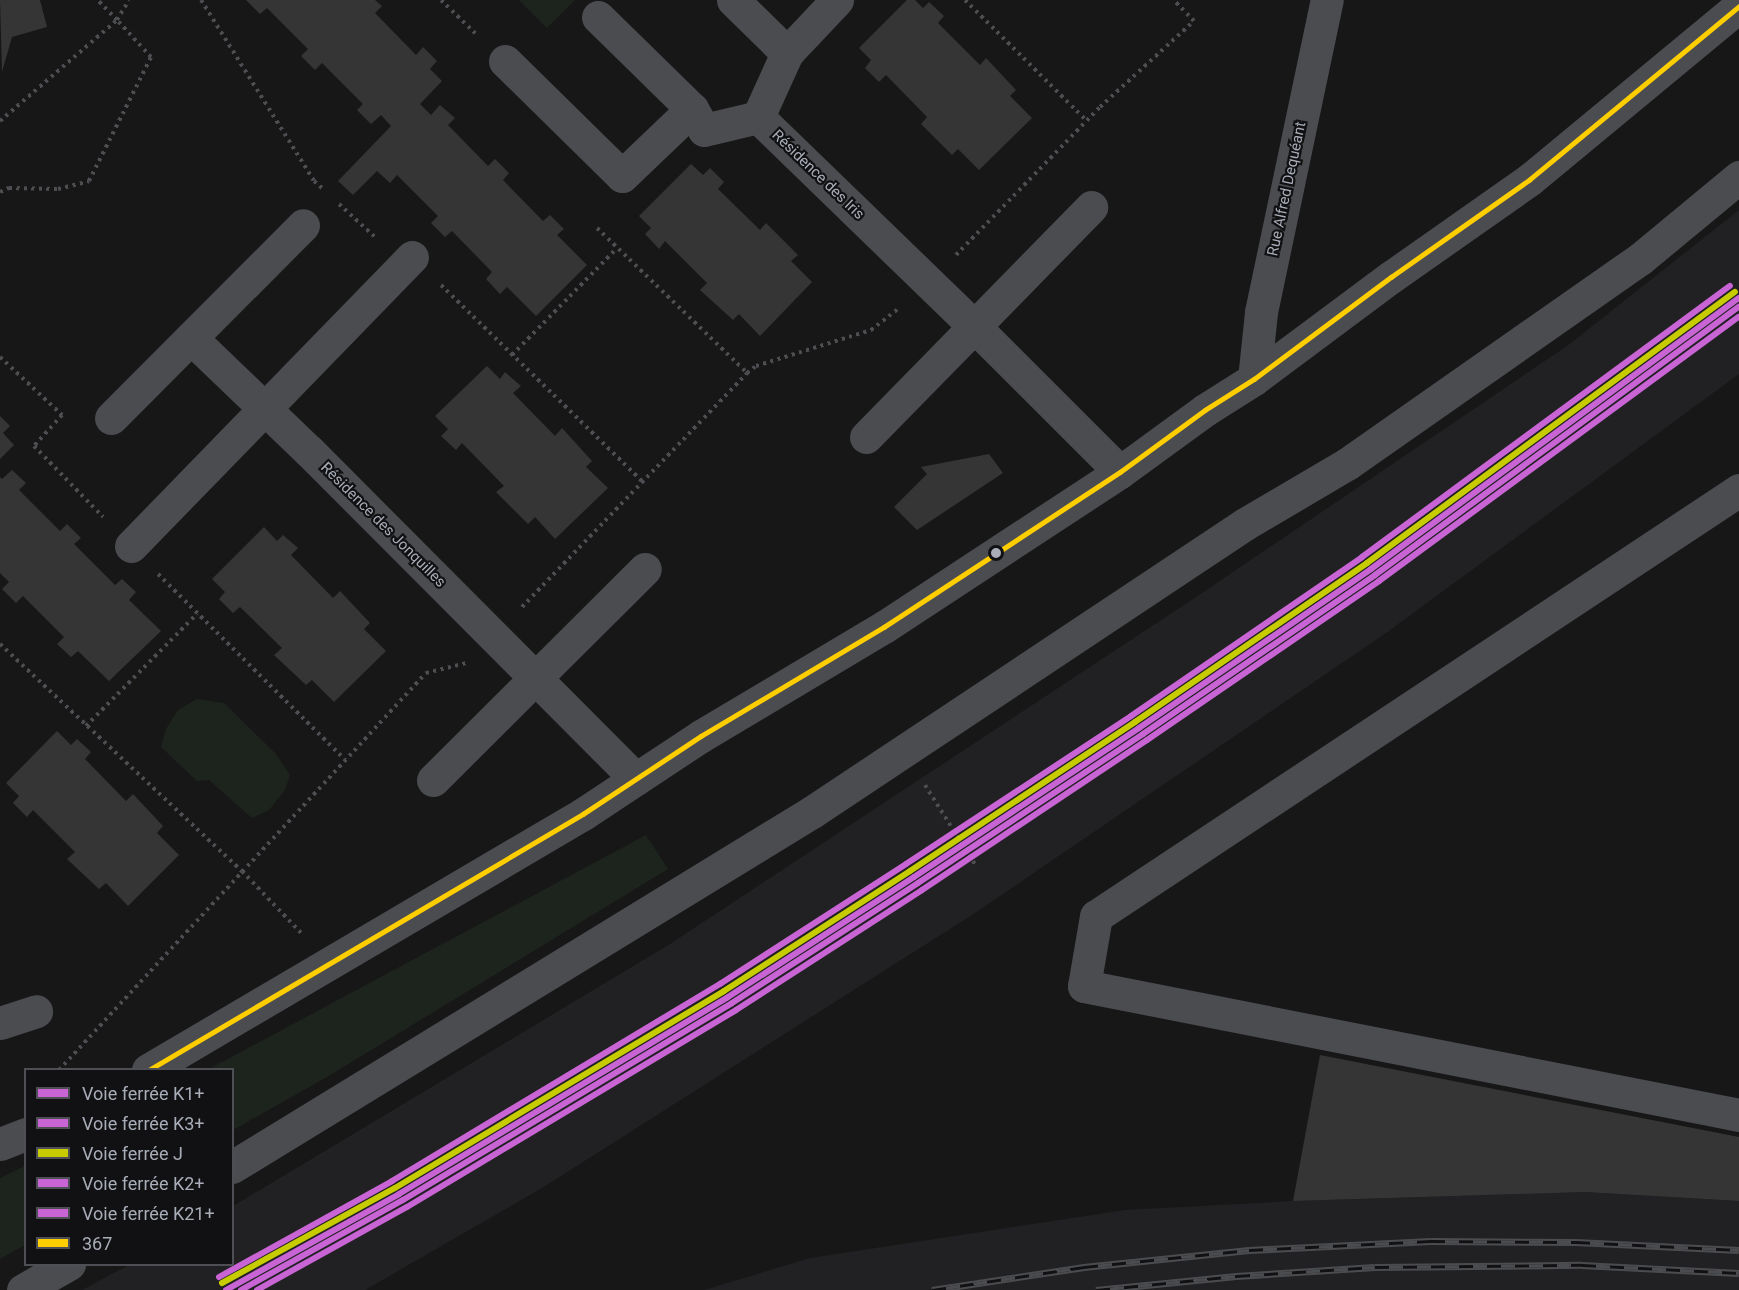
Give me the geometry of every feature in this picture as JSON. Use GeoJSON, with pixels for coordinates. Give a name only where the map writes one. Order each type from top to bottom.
{"type":"FeatureCollection","features":[{"type":"Feature","properties":{"kind":"street"},"geometry":{"type":"LineString","coordinates":[[733,0],[787,53]]}},
{"type":"Feature","properties":{"kind":"street"},"geometry":{"type":"LineString","coordinates":[[758,117],[787,53],[837,0]]}},
{"type":"Feature","properties":{"kind":"street","name":"Rue Alfred Dequéant"},"geometry":{"type":"LineString","coordinates":[[1254,379],[1261,312],[1327,0]]}},
{"type":"Feature","properties":{"kind":"street"},"geometry":{"type":"LineString","coordinates":[[151,1068],[583,814],[700,736],[884,627],[1120,472],[1205,410],[1254,379],[1391,276],[1529,180],[1739,6]]}},
{"type":"Feature","properties":{"kind":"street"},"geometry":{"type":"LineString","coordinates":[[505,61],[622,176],[692,109],[598,18]]}},
{"type":"Feature","properties":{"kind":"street","name":"Résidence des Iris"},"geometry":{"type":"LineString","coordinates":[[692,109],[705,130],[758,117],[930,282],[1120,472]]}},
{"type":"Feature","properties":{"kind":"street"},"geometry":{"type":"LineString","coordinates":[[234,1166],[813,812],[1245,524],[1347,464],[1640,259],[1739,177]]}},
{"type":"Feature","properties":{"kind":"street"},"geometry":{"type":"LineString","coordinates":[[866,437],[1091,207]]}},
{"type":"Feature","properties":{"kind":"street"},"geometry":{"type":"LineString","coordinates":[[111,418],[303,225]]}},
{"type":"Feature","properties":{"kind":"street"},"geometry":{"type":"LineString","coordinates":[[131,546],[412,257]]}},
{"type":"Feature","properties":{"kind":"street","name":"Résidence des Jonquilles"},"geometry":{"type":"LineString","coordinates":[[190,338],[494,635],[636,779]]}},
{"type":"Feature","properties":{"kind":"street"},"geometry":{"type":"LineString","coordinates":[[1739,490],[1096,916],[1084,986],[1739,1115]]}},
{"type":"Feature","properties":{"kind":"street"},"geometry":{"type":"LineString","coordinates":[[433,780],[645,569]]}},
{"type":"Feature","properties":{"kind":"street"},"geometry":{"type":"LineString","coordinates":[[0,1023],[36,1011]]}},
{"type":"Feature","properties":{"kind":"street"},"geometry":{"type":"LineString","coordinates":[[0,1144],[24,1135]]}},
{"type":"Feature","properties":{"kind":"street"},"geometry":{"type":"LineString","coordinates":[[23,1290],[65,1266]]}},
{"type":"Feature","properties":{"kind":"path"},"geometry":{"type":"LineString","coordinates":[[0,192],[9,188],[58,189],[89,181],[151,57],[98,0]]}},
{"type":"Feature","properties":{"kind":"path"},"geometry":{"type":"LineString","coordinates":[[0,121],[117,20],[129,0]]}},
{"type":"Feature","properties":{"kind":"path"},"geometry":{"type":"LineString","coordinates":[[201,0],[314,181],[379,241],[390,236],[642,481]]}},
{"type":"Feature","properties":{"kind":"path"},"geometry":{"type":"LineString","coordinates":[[441,0],[505,61]]}},
{"type":"Feature","properties":{"kind":"path"},"geometry":{"type":"LineString","coordinates":[[965,0],[1087,121]]}},
{"type":"Feature","properties":{"kind":"path"},"geometry":{"type":"LineString","coordinates":[[61,1068],[426,673],[465,663],[747,373],[756,366],[871,330],[930,282],[1087,121],[1194,21],[1174,0]]}},
{"type":"Feature","properties":{"kind":"path"},"geometry":{"type":"LineString","coordinates":[[597,228],[747,373]]}},
{"type":"Feature","properties":{"kind":"path"},"geometry":{"type":"LineString","coordinates":[[512,355],[617,248]]}},
{"type":"Feature","properties":{"kind":"path"},"geometry":{"type":"LineString","coordinates":[[0,357],[62,415],[34,446],[197,614],[345,760]]}},
{"type":"Feature","properties":{"kind":"path"},"geometry":{"type":"LineString","coordinates":[[86,726],[197,614]]}},
{"type":"Feature","properties":{"kind":"path"},"geometry":{"type":"LineString","coordinates":[[0,644],[242,872],[305,938]]}},
{"type":"Feature","properties":{"kind":"path"},"geometry":{"type":"LineString","coordinates":[[904,751],[976,866]]}},
{"type":"Feature","properties":{"kind":"shaded area"},"geometry":{"type":"Polygon","coordinates":[[[519,0],[575,0],[547,28],[519,0]]]}},
{"type":"Feature","properties":{"kind":"shaded area"},"geometry":{"type":"Polygon","coordinates":[[[1739,210],[1739,374],[1386,633],[972,915],[542,1188],[365,1290],[82,1290],[127,1266],[234,1266],[234,1205],[670,944],[1196,597],[1567,346],[1739,210]]]}},
{"type":"Feature","properties":{"kind":"shaded area"},"geometry":{"type":"Polygon","coordinates":[[[197,699],[224,703],[276,754],[290,775],[285,790],[269,810],[252,818],[209,780],[197,781],[161,747],[166,729],[178,710],[197,699]]]}},
{"type":"Feature","properties":{"kind":"shaded area"},"geometry":{"type":"Polygon","coordinates":[[[646,835],[668,869],[327,1077],[234,1129],[234,1068],[211,1068],[646,835]]]}},
{"type":"Feature","properties":{"kind":"shaded area"},"geometry":{"type":"Polygon","coordinates":[[[24,1166],[24,1246],[0,1259],[0,1178],[24,1166]]]}},
{"type":"Feature","properties":{"kind":"shaded area"},"geometry":{"type":"Polygon","coordinates":[[[1585,1192],[1739,1201],[1739,1290],[704,1290],[810,1258],[1125,1210],[1293,1201],[1585,1192]]]}},
{"type":"Feature","properties":{"kind":"building"},"geometry":{"type":"Polygon","coordinates":[[[0,0],[40,0],[47,27],[12,37],[2,72],[0,0]]]}},
{"type":"Feature","properties":{"kind":"building"},"geometry":{"type":"Polygon","coordinates":[[[246,0],[375,0],[382,6],[375,13],[416,55],[423,47],[437,61],[430,69],[442,81],[420,104],[431,115],[440,105],[455,118],[448,125],[488,166],[495,159],[509,173],[503,180],[543,221],[550,215],[564,229],[557,235],[587,265],[536,316],[507,287],[500,294],[486,279],[492,272],[452,231],[445,237],[431,223],[438,216],[397,175],[390,183],[377,171],[353,195],[338,181],[391,126],[381,115],[371,124],[357,110],[363,104],[322,63],[315,70],[301,56],[308,49],[267,8],[260,14],[246,0]]]}},
{"type":"Feature","properties":{"kind":"building"},"geometry":{"type":"Polygon","coordinates":[[[907,0],[915,0],[923,8],[929,2],[944,16],[938,23],[980,65],[986,58],[1016,90],[1010,96],[1032,118],[979,170],[958,149],[952,155],[921,124],[927,117],[886,75],[879,82],[865,68],[871,60],[859,48],[907,0]]]}},
{"type":"Feature","properties":{"kind":"building"},"geometry":{"type":"Polygon","coordinates":[[[691,164],[703,175],[710,168],[724,182],[718,189],[760,230],[766,223],[798,255],[791,261],[812,282],[760,336],[739,314],[733,320],[700,290],[707,283],[665,241],[659,249],[645,234],[651,228],[639,216],[691,164]]]}},
{"type":"Feature","properties":{"kind":"building"},"geometry":{"type":"Polygon","coordinates":[[[487,366],[500,379],[505,372],[521,386],[513,393],[555,436],[562,428],[592,461],[586,467],[608,488],[555,539],[535,517],[528,524],[496,492],[504,486],[462,443],[456,450],[441,436],[448,429],[435,416],[487,366]]]}},
{"type":"Feature","properties":{"kind":"building"},"geometry":{"type":"Polygon","coordinates":[[[0,416],[10,426],[3,433],[14,445],[0,459],[0,416]]]}},
{"type":"Feature","properties":{"kind":"building"},"geometry":{"type":"Polygon","coordinates":[[[989,454],[1003,473],[917,530],[894,507],[927,474],[921,467],[989,454]]]}},
{"type":"Feature","properties":{"kind":"building"},"geometry":{"type":"Polygon","coordinates":[[[12,470],[26,483],[19,490],[60,531],[67,524],[81,538],[74,544],[115,585],[122,579],[136,592],[129,600],[161,631],[109,681],[78,651],[71,657],[57,644],[64,637],[23,596],[16,603],[2,589],[9,582],[0,573],[0,477],[2,479],[12,470]]]}},
{"type":"Feature","properties":{"kind":"building"},"geometry":{"type":"Polygon","coordinates":[[[264,527],[277,541],[283,535],[298,548],[291,555],[333,598],[340,591],[370,623],[364,629],[386,651],[334,702],[312,680],[306,685],[274,655],[282,648],[240,607],[233,613],[219,599],[225,592],[212,579],[264,527]]]}},
{"type":"Feature","properties":{"kind":"building"},"geometry":{"type":"Polygon","coordinates":[[[57,731],[71,745],[77,739],[91,752],[85,759],[126,801],[133,794],[163,826],[157,833],[179,855],[128,906],[106,883],[99,889],[67,859],[75,852],[33,810],[27,817],[13,803],[19,796],[6,783],[57,731]]]}},
{"type":"Feature","properties":{"kind":"building"},"geometry":{"type":"Polygon","coordinates":[[[1320,1055],[1739,1137],[1739,1201],[1585,1192],[1293,1201],[1320,1055]]]}},
{"type":"Feature","properties":{"kind":"railway"},"geometry":{"type":"LineString","coordinates":[[932,1290],[1084,1267],[1249,1250],[1431,1241],[1576,1242],[1739,1250]]}},
{"type":"Feature","properties":{"kind":"railway"},"geometry":{"type":"LineString","coordinates":[[1096,1290],[1236,1276],[1375,1267],[1582,1265],[1739,1273]]}},
{"type":"Feature","properties":{"kind":"rail line","name":"K21+"},"geometry":{"type":"LineString","coordinates":[[219,1277],[392,1181],[720,984],[906,864],[1131,716],[1362,557],[1730,286]]}},
{"type":"Feature","properties":{"kind":"rail line","name":"J"},"geometry":{"type":"LineString","coordinates":[[222,1283],[395,1188],[724,991],[910,871],[1135,722],[1367,563],[1735,292]]}},
{"type":"Feature","properties":{"kind":"rail line","name":"K1+"},"geometry":{"type":"LineString","coordinates":[[226,1290],[399,1194],[728,997],[914,877],[1139,728],[1371,569],[1739,298]]}},
{"type":"Feature","properties":{"kind":"rail line","name":"K3+"},"geometry":{"type":"LineString","coordinates":[[241,1290],[403,1200],[732,1003],[918,883],[1143,734],[1375,575],[1739,307]]}},
{"type":"Feature","properties":{"kind":"rail line","name":"K2+"},"geometry":{"type":"LineString","coordinates":[[257,1290],[407,1207],[736,1010],[922,890],[1379,581],[1739,317]]}},
{"type":"Feature","properties":{"kind":"transit line","name":"367"},"geometry":{"type":"LineString","coordinates":[[152,1068],[583,814],[701,736],[884,627],[1120,472],[1205,410],[1254,379],[1391,277],[1529,180],[1739,6]]}}]}
